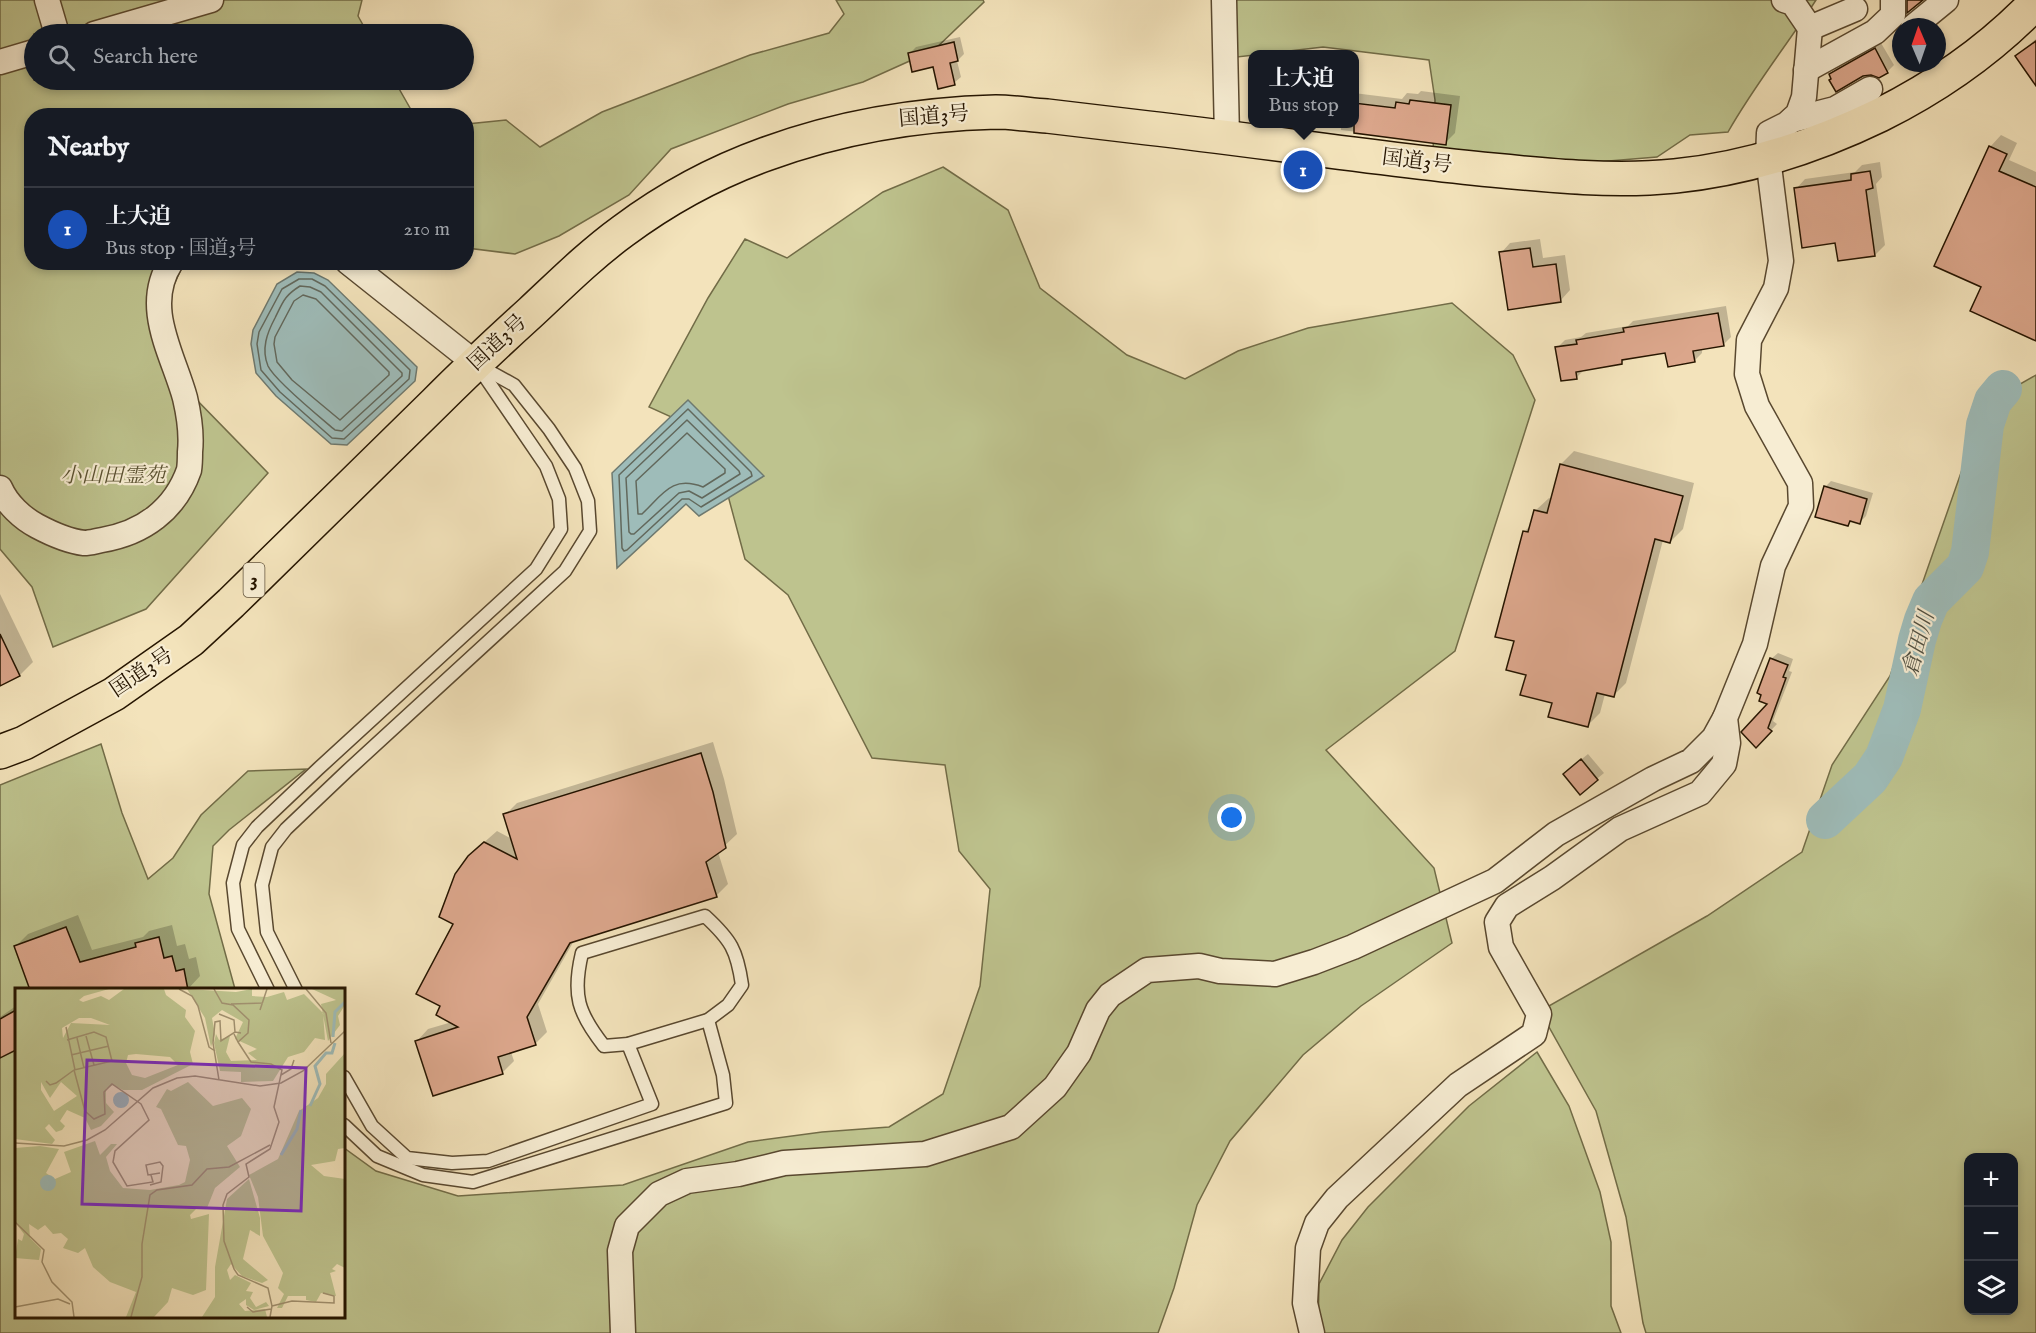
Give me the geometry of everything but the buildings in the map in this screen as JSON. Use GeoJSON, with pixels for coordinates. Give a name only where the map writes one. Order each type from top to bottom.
{"type":"FeatureCollection","features":[{"type":"Feature","properties":{"kind":"highway","name":"国道3号"},"geometry":{"type":"LineString","coordinates":[[0,752],[24,743],[114,694],[190,640],[239,595],[475,363],[582,264],[621,232],[666,202],[709,179],[765,154],[841,130],[895,120],[944,114],[1003,112],[1227,137],[1437,165],[1608,178],[1672,177],[1720,170],[1768,158],[1803,147],[1860,124],[1907,101],[1963,64],[2004,33],[2036,2]]}},
{"type":"Feature","properties":{"kind":"street"},"geometry":{"type":"LineString","coordinates":[[47,0],[54,24]]}},
{"type":"Feature","properties":{"kind":"street"},"geometry":{"type":"LineString","coordinates":[[128,24],[210,0]]}},
{"type":"Feature","properties":{"kind":"street"},"geometry":{"type":"LineString","coordinates":[[1224,0],[1227,137]]}},
{"type":"Feature","properties":{"kind":"street"},"geometry":{"type":"LineString","coordinates":[[1784,0],[1793,3],[1810,28],[1804,97],[1798,114],[1792,120]]}},
{"type":"Feature","properties":{"kind":"street"},"geometry":{"type":"LineString","coordinates":[[1806,70],[1903,17],[1946,0]]}},
{"type":"Feature","properties":{"kind":"street"},"geometry":{"type":"LineString","coordinates":[[1810,28],[1855,9]]}},
{"type":"Feature","properties":{"kind":"street"},"geometry":{"type":"LineString","coordinates":[[0,62],[24,55]]}},
{"type":"Feature","properties":{"kind":"street"},"geometry":{"type":"LineString","coordinates":[[623,1333],[620,1251],[627,1226],[659,1194],[687,1181],[738,1174],[784,1163],[925,1154],[1011,1127],[1055,1087],[1079,1053],[1098,1010],[1110,995],[1147,970],[1198,966],[1220,971],[1275,974],[1314,962],[1353,947],[1495,881],[1556,834],[1653,779],[1691,761],[1714,738],[1725,718],[1755,644],[1773,566],[1801,506],[1800,483],[1757,406],[1747,374],[1749,340],[1776,288],[1780,261],[1768,158],[1769,133],[1792,120],[1835,109],[1870,89]]}},
{"type":"Feature","properties":{"kind":"street"},"geometry":{"type":"LineString","coordinates":[[0,488],[4,497],[26,520],[55,536],[85,543],[123,537],[152,521],[177,496],[189,468],[192,433],[184,397],[164,339],[159,315],[162,284],[168,270]]}},
{"type":"Feature","properties":{"kind":"street"},"geometry":{"type":"LineString","coordinates":[[358,270],[475,363]]}},
{"type":"Feature","properties":{"kind":"street"},"geometry":{"type":"LineString","coordinates":[[1312,1333],[1305,1303],[1308,1248],[1317,1223],[1337,1198],[1458,1086],[1534,1034],[1539,1014],[1501,947],[1497,922],[1507,906],[1552,878],[1620,829],[1700,793],[1725,764],[1728,743],[1725,718]]}},
{"type":"Feature","properties":{"kind":"lane"},"geometry":{"type":"LineString","coordinates":[[267,988],[238,929],[233,883],[243,845],[257,827],[318,768],[536,569],[561,529],[559,499],[546,466],[475,363]]}},
{"type":"Feature","properties":{"kind":"lane"},"geometry":{"type":"LineString","coordinates":[[295,988],[267,932],[262,885],[272,847],[286,830],[347,771],[565,572],[590,531],[588,501],[575,468],[549,429],[514,385],[475,363]]}},
{"type":"Feature","properties":{"kind":"lane"},"geometry":{"type":"LineString","coordinates":[[705,916],[725,934],[738,958],[742,985],[728,1005],[708,1020],[628,1044],[604,1046],[587,1024],[578,999],[578,972],[582,953],[705,916]]}},
{"type":"Feature","properties":{"kind":"lane"},"geometry":{"type":"LineString","coordinates":[[345,1126],[377,1156],[423,1175],[473,1182],[726,1102],[723,1075],[708,1020]]}},
{"type":"Feature","properties":{"kind":"lane"},"geometry":{"type":"LineString","coordinates":[[345,1079],[372,1126],[406,1158],[452,1163],[488,1161],[652,1104],[628,1044]]}},
{"type":"Feature","properties":{"kind":"green space","name":"小山田霊苑"},"geometry":{"type":"Polygon","coordinates":[[[0,0],[362,0],[358,16],[362,24],[24,24],[24,90],[400,90],[410,108],[24,108],[24,270],[181,270],[171,291],[172,330],[191,394],[268,473],[146,609],[53,647],[32,587],[0,549],[0,0]]]}},
{"type":"Feature","properties":{"kind":"green space"},"geometry":{"type":"Polygon","coordinates":[[[836,0],[983,0],[984,2],[934,50],[863,82],[788,104],[671,149],[629,195],[559,236],[515,254],[474,249],[474,123],[506,120],[540,147],[602,112],[750,55],[829,33],[844,14],[836,0]]]}},
{"type":"Feature","properties":{"kind":"green space"},"geometry":{"type":"Polygon","coordinates":[[[1229,0],[1816,0],[1728,132],[1690,135],[1657,157],[1548,166],[1433,151],[1435,100],[1429,60],[1323,47],[1297,50],[1248,50],[1248,56],[1237,57],[1229,0]]]}},
{"type":"Feature","properties":{"kind":"green space"},"geometry":{"type":"Polygon","coordinates":[[[943,167],[1008,210],[1040,288],[1127,355],[1185,379],[1238,351],[1308,328],[1452,303],[1513,355],[1535,400],[1455,651],[1326,750],[1434,868],[1452,943],[1361,1006],[1303,1055],[1230,1141],[1197,1205],[1174,1288],[1158,1333],[0,1333],[0,785],[101,744],[122,813],[148,879],[173,858],[201,815],[248,771],[306,769],[229,830],[213,846],[209,894],[235,988],[15,988],[15,1318],[345,1318],[345,1149],[376,1171],[458,1196],[623,1185],[748,1142],[822,1132],[889,1127],[943,1094],[980,986],[990,889],[959,851],[945,765],[872,758],[788,595],[745,559],[726,488],[698,429],[649,407],[708,298],[745,239],[787,258],[883,192],[943,167]]]}},
{"type":"Feature","properties":{"kind":"green space"},"geometry":{"type":"Polygon","coordinates":[[[2036,375],[2036,1333],[1646,1333],[1626,1217],[1596,1111],[1540,1011],[1707,916],[1802,852],[1832,765],[1890,676],[1985,404],[2036,375]]]}},
{"type":"Feature","properties":{"kind":"green space"},"geometry":{"type":"Polygon","coordinates":[[[1537,1052],[1569,1106],[1600,1192],[1611,1242],[1611,1306],[1621,1333],[1318,1333],[1319,1284],[1342,1240],[1368,1207],[1469,1106],[1537,1052]]]}},
{"type":"Feature","properties":{"kind":"water"},"geometry":{"type":"Polygon","coordinates":[[[297,272],[314,273],[328,280],[417,367],[415,381],[347,445],[331,444],[276,396],[256,373],[251,344],[253,330],[277,284],[297,272]]]}},
{"type":"Feature","properties":{"kind":"water"},"geometry":{"type":"Polygon","coordinates":[[[688,400],[764,476],[699,516],[686,504],[617,568],[612,473],[688,400]]]}},
{"type":"Feature","properties":{"kind":"waterway","name":"倉田川"},"geometry":{"type":"LineString","coordinates":[[1825,820],[1870,778],[1884,757],[1902,709],[1917,640],[1931,601],[1965,567],[1970,552],[1985,425],[1993,401],[2003,389]]}},
{"type":"Feature","properties":{"kind":"place","name":"上大迫"},"geometry":{"type":"Point","coordinates":[1303,170]}}]}
